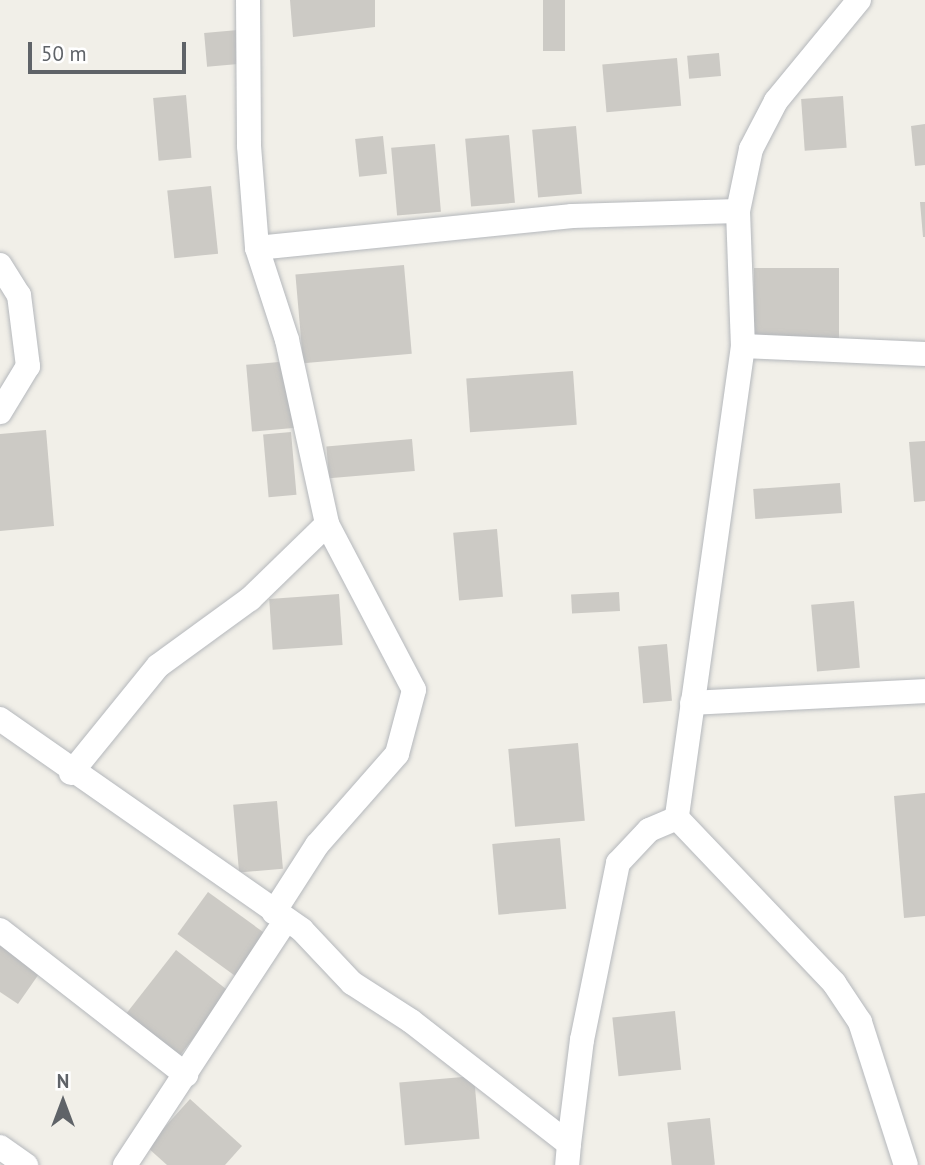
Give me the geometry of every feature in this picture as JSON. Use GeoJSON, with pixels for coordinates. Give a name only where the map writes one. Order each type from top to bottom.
{"type":"FeatureCollection","features":[{"type":"Feature","properties":{"kind":"street"},"geometry":{"type":"LineString","coordinates":[[125,1165],[186,1075],[280,916],[317,845],[397,754],[413,713],[411,675],[327,524],[287,340],[257,248],[249,146],[248,0]]}},
{"type":"Feature","properties":{"kind":"street"},"geometry":{"type":"LineString","coordinates":[[677,818],[743,345],[738,212],[751,149],[776,100],[859,0]]}},
{"type":"Feature","properties":{"kind":"street"},"geometry":{"type":"LineString","coordinates":[[257,248],[572,216],[738,212]]}},
{"type":"Feature","properties":{"kind":"street"},"geometry":{"type":"LineString","coordinates":[[0,265],[19,295],[29,366],[7,385],[0,412]]}},
{"type":"Feature","properties":{"kind":"street"},"geometry":{"type":"LineString","coordinates":[[743,345],[925,354]]}},
{"type":"Feature","properties":{"kind":"street"},"geometry":{"type":"LineString","coordinates":[[71,773],[158,666],[250,598],[327,524]]}},
{"type":"Feature","properties":{"kind":"street"},"geometry":{"type":"LineString","coordinates":[[692,703],[925,691]]}},
{"type":"Feature","properties":{"kind":"street"},"geometry":{"type":"LineString","coordinates":[[0,719],[71,773],[280,916],[352,983],[422,1028],[568,1155]]}},
{"type":"Feature","properties":{"kind":"street"},"geometry":{"type":"LineString","coordinates":[[568,1155],[582,1040],[618,863],[649,830],[677,818]]}},
{"type":"Feature","properties":{"kind":"street"},"geometry":{"type":"LineString","coordinates":[[677,818],[834,983],[860,1022],[906,1165]]}},
{"type":"Feature","properties":{"kind":"street"},"geometry":{"type":"LineString","coordinates":[[0,930],[186,1075]]}},
{"type":"Feature","properties":{"kind":"street"},"geometry":{"type":"LineString","coordinates":[[0,1147],[26,1165]]}},
{"type":"Feature","properties":{"kind":"building"},"geometry":{"type":"Polygon","coordinates":[[[290,0],[375,0],[375,27],[293,37],[290,0]]]}},
{"type":"Feature","properties":{"kind":"building"},"geometry":{"type":"Polygon","coordinates":[[[543,0],[565,0],[565,51],[543,51],[543,0]]]}},
{"type":"Feature","properties":{"kind":"building"},"geometry":{"type":"Polygon","coordinates":[[[238,30],[241,64],[207,67],[204,33],[238,30]]]}},
{"type":"Feature","properties":{"kind":"building"},"geometry":{"type":"Polygon","coordinates":[[[719,53],[721,76],[689,79],[687,56],[719,53]]]}},
{"type":"Feature","properties":{"kind":"building"},"geometry":{"type":"Polygon","coordinates":[[[677,58],[681,106],[606,112],[602,65],[677,58]]]}},
{"type":"Feature","properties":{"kind":"building"},"geometry":{"type":"Polygon","coordinates":[[[186,95],[191,158],[159,161],[153,98],[186,95]]]}},
{"type":"Feature","properties":{"kind":"building"},"geometry":{"type":"Polygon","coordinates":[[[843,96],[847,148],[805,151],[801,99],[843,96]]]}},
{"type":"Feature","properties":{"kind":"building"},"geometry":{"type":"Polygon","coordinates":[[[925,124],[925,165],[915,166],[911,126],[925,124]]]}},
{"type":"Feature","properties":{"kind":"building"},"geometry":{"type":"Polygon","coordinates":[[[576,126],[582,194],[538,198],[532,130],[576,126]]]}},
{"type":"Feature","properties":{"kind":"building"},"geometry":{"type":"Polygon","coordinates":[[[509,135],[515,203],[471,207],[465,139],[509,135]]]}},
{"type":"Feature","properties":{"kind":"building"},"geometry":{"type":"Polygon","coordinates":[[[383,136],[387,174],[359,177],[355,139],[383,136]]]}},
{"type":"Feature","properties":{"kind":"building"},"geometry":{"type":"Polygon","coordinates":[[[435,144],[441,212],[397,216],[391,148],[435,144]]]}},
{"type":"Feature","properties":{"kind":"building"},"geometry":{"type":"Polygon","coordinates":[[[211,186],[218,254],[174,258],[167,191],[211,186]]]}},
{"type":"Feature","properties":{"kind":"building"},"geometry":{"type":"Polygon","coordinates":[[[920,202],[925,202],[925,237],[923,237],[920,202]]]}},
{"type":"Feature","properties":{"kind":"building"},"geometry":{"type":"Polygon","coordinates":[[[404,265],[412,354],[303,363],[295,274],[404,265]]]}},
{"type":"Feature","properties":{"kind":"building"},"geometry":{"type":"Polygon","coordinates":[[[754,268],[839,268],[839,339],[754,339],[754,268]]]}},
{"type":"Feature","properties":{"kind":"building"},"geometry":{"type":"Polygon","coordinates":[[[290,361],[296,428],[252,432],[246,365],[290,361]]]}},
{"type":"Feature","properties":{"kind":"building"},"geometry":{"type":"Polygon","coordinates":[[[573,371],[577,425],[470,432],[466,378],[573,371]]]}},
{"type":"Feature","properties":{"kind":"building"},"geometry":{"type":"Polygon","coordinates":[[[46,430],[54,526],[0,531],[0,434],[46,430]]]}},
{"type":"Feature","properties":{"kind":"building"},"geometry":{"type":"Polygon","coordinates":[[[291,432],[296,495],[269,497],[263,434],[291,432]]]}},
{"type":"Feature","properties":{"kind":"building"},"geometry":{"type":"Polygon","coordinates":[[[412,439],[415,471],[329,478],[326,446],[412,439]]]}},
{"type":"Feature","properties":{"kind":"building"},"geometry":{"type":"Polygon","coordinates":[[[925,441],[925,501],[914,502],[909,442],[925,441]]]}},
{"type":"Feature","properties":{"kind":"building"},"geometry":{"type":"Polygon","coordinates":[[[840,483],[842,513],[755,519],[753,489],[840,483]]]}},
{"type":"Feature","properties":{"kind":"building"},"geometry":{"type":"Polygon","coordinates":[[[497,529],[503,597],[459,601],[453,533],[497,529]]]}},
{"type":"Feature","properties":{"kind":"building"},"geometry":{"type":"Polygon","coordinates":[[[619,592],[620,611],[572,613],[571,595],[619,592]]]}},
{"type":"Feature","properties":{"kind":"building"},"geometry":{"type":"Polygon","coordinates":[[[339,594],[343,645],[273,650],[269,599],[339,594]]]}},
{"type":"Feature","properties":{"kind":"building"},"geometry":{"type":"Polygon","coordinates":[[[854,601],[860,668],[817,671],[811,605],[854,601]]]}},
{"type":"Feature","properties":{"kind":"building"},"geometry":{"type":"Polygon","coordinates":[[[667,644],[672,701],[643,703],[638,647],[667,644]]]}},
{"type":"Feature","properties":{"kind":"building"},"geometry":{"type":"Polygon","coordinates":[[[578,743],[585,821],[515,827],[508,749],[578,743]]]}},
{"type":"Feature","properties":{"kind":"building"},"geometry":{"type":"Polygon","coordinates":[[[925,793],[925,916],[904,918],[894,796],[925,793]]]}},
{"type":"Feature","properties":{"kind":"building"},"geometry":{"type":"Polygon","coordinates":[[[277,801],[283,869],[239,873],[233,805],[277,801]]]}},
{"type":"Feature","properties":{"kind":"building"},"geometry":{"type":"Polygon","coordinates":[[[560,838],[566,909],[498,915],[492,844],[560,838]]]}},
{"type":"Feature","properties":{"kind":"building"},"geometry":{"type":"Polygon","coordinates":[[[208,892],[270,937],[240,979],[177,934],[208,892]]]}},
{"type":"Feature","properties":{"kind":"building"},"geometry":{"type":"Polygon","coordinates":[[[0,943],[41,971],[18,1004],[0,992],[0,943]]]}},
{"type":"Feature","properties":{"kind":"building"},"geometry":{"type":"Polygon","coordinates":[[[176,950],[230,992],[180,1056],[126,1014],[176,950]]]}},
{"type":"Feature","properties":{"kind":"building"},"geometry":{"type":"Polygon","coordinates":[[[675,1011],[681,1070],[619,1076],[612,1018],[675,1011]]]}},
{"type":"Feature","properties":{"kind":"building"},"geometry":{"type":"Polygon","coordinates":[[[474,1076],[479,1139],[405,1145],[399,1083],[474,1076]]]}},
{"type":"Feature","properties":{"kind":"building"},"geometry":{"type":"Polygon","coordinates":[[[190,1099],[242,1146],[225,1165],[167,1165],[147,1147],[190,1099]]]}},
{"type":"Feature","properties":{"kind":"building"},"geometry":{"type":"Polygon","coordinates":[[[710,1118],[715,1165],[672,1165],[667,1122],[710,1118]]]}}]}
